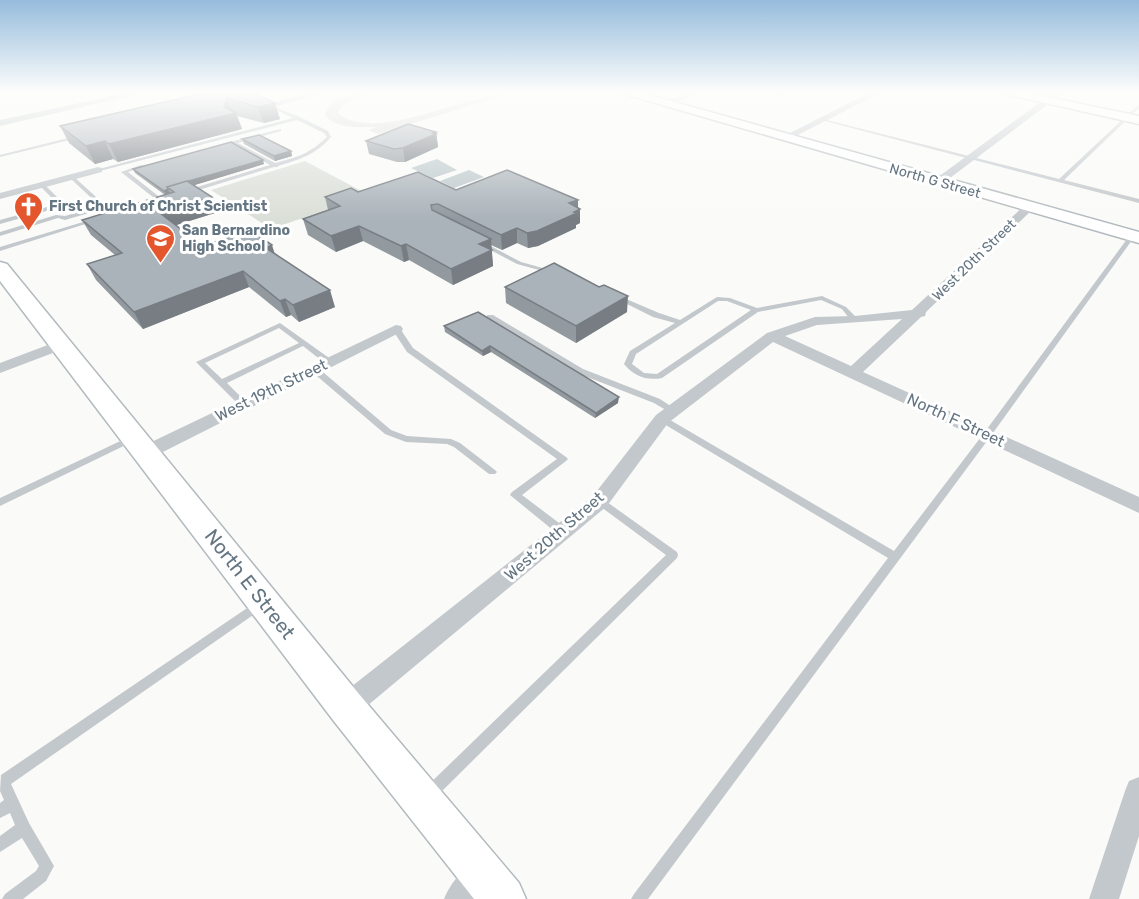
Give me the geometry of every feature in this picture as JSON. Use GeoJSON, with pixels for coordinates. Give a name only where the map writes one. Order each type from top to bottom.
{"type":"FeatureCollection","features":[{"type":"Feature","properties":{"kind":"street","name":"North G Street"},"geometry":{"type":"LineString","coordinates":[[774,135],[1136,237]]}},
{"type":"Feature","properties":{"kind":"street"},"geometry":{"type":"LineString","coordinates":[[785,138],[791,135]]}},
{"type":"Feature","properties":{"kind":"street"},"geometry":{"type":"LineString","coordinates":[[939,182],[1002,135]]}},
{"type":"Feature","properties":{"kind":"street"},"geometry":{"type":"LineString","coordinates":[[0,196],[98,170]]}},
{"type":"Feature","properties":{"kind":"street","name":"West 20th Street"},"geometry":{"type":"LineString","coordinates":[[853,373],[920,313],[1029,207]]}},
{"type":"Feature","properties":{"kind":"street","name":"North E Street"},"geometry":{"type":"LineString","coordinates":[[2,268],[346,707],[503,899]]}},
{"type":"Feature","properties":{"kind":"street","name":"West 20th Street"},"geometry":{"type":"LineString","coordinates":[[346,707],[600,501],[668,415],[772,336],[815,321],[855,320],[920,313]]}},
{"type":"Feature","properties":{"kind":"street","name":"West 19th Street"},"geometry":{"type":"LineString","coordinates":[[141,444],[243,404],[396,329]]}},
{"type":"Feature","properties":{"kind":"street","name":"North F Street"},"geometry":{"type":"LineString","coordinates":[[772,336],[1139,505]]}},
{"type":"Feature","properties":{"kind":"street"},"geometry":{"type":"LineString","coordinates":[[0,368],[61,345]]}},
{"type":"Feature","properties":{"kind":"street"},"geometry":{"type":"LineString","coordinates":[[1104,899],[1139,791]]}},
{"type":"Feature","properties":{"kind":"street"},"geometry":{"type":"LineString","coordinates":[[459,899],[482,873]]}},
{"type":"Feature","properties":{"kind":"lane"},"geometry":{"type":"LineString","coordinates":[[98,170],[233,135]]}},
{"type":"Feature","properties":{"kind":"lane"},"geometry":{"type":"LineString","coordinates":[[217,147],[260,135]]}},
{"type":"Feature","properties":{"kind":"lane"},"geometry":{"type":"LineString","coordinates":[[182,194],[305,156],[317,150],[329,137],[328,135]]}},
{"type":"Feature","properties":{"kind":"lane"},"geometry":{"type":"LineString","coordinates":[[881,135],[1139,201]]}},
{"type":"Feature","properties":{"kind":"lane"},"geometry":{"type":"LineString","coordinates":[[1060,181],[1114,135]]}},
{"type":"Feature","properties":{"kind":"lane"},"geometry":{"type":"LineString","coordinates":[[0,156],[80,136]]}},
{"type":"Feature","properties":{"kind":"lane"},"geometry":{"type":"LineString","coordinates":[[233,142],[276,166]]}},
{"type":"Feature","properties":{"kind":"lane"},"geometry":{"type":"LineString","coordinates":[[146,166],[124,172],[157,201],[171,197]]}},
{"type":"Feature","properties":{"kind":"lane"},"geometry":{"type":"LineString","coordinates":[[0,234],[58,216],[65,218],[104,207],[72,177]]}},
{"type":"Feature","properties":{"kind":"lane"},"geometry":{"type":"LineString","coordinates":[[42,185],[62,205]]}},
{"type":"Feature","properties":{"kind":"lane"},"geometry":{"type":"LineString","coordinates":[[58,216],[62,205]]}},
{"type":"Feature","properties":{"kind":"lane"},"geometry":{"type":"LineString","coordinates":[[0,222],[62,205]]}},
{"type":"Feature","properties":{"kind":"lane"},"geometry":{"type":"LineString","coordinates":[[2,268],[101,218]]}},
{"type":"Feature","properties":{"kind":"lane"},"geometry":{"type":"LineString","coordinates":[[639,899],[1136,237]]}},
{"type":"Feature","properties":{"kind":"lane"},"geometry":{"type":"LineString","coordinates":[[477,241],[519,263],[565,274]]}},
{"type":"Feature","properties":{"kind":"lane"},"geometry":{"type":"LineString","coordinates":[[615,296],[656,315],[680,322]]}},
{"type":"Feature","properties":{"kind":"lane"},"geometry":{"type":"LineString","coordinates":[[756,310],[728,299],[717,299],[633,353],[628,364],[636,373],[649,378],[659,376],[756,310],[822,298],[844,309],[855,320]]}},
{"type":"Feature","properties":{"kind":"lane"},"geometry":{"type":"LineString","coordinates":[[490,317],[580,370],[657,401],[668,415],[895,557]]}},
{"type":"Feature","properties":{"kind":"lane"},"geometry":{"type":"LineString","coordinates":[[243,404],[200,362],[280,325],[304,343],[322,366],[388,432],[406,439],[448,441],[457,445],[492,472]]}},
{"type":"Feature","properties":{"kind":"lane"},"geometry":{"type":"LineString","coordinates":[[396,329],[411,350],[563,459],[515,495],[563,532]]}},
{"type":"Feature","properties":{"kind":"lane"},"geometry":{"type":"LineString","coordinates":[[221,383],[304,343]]}},
{"type":"Feature","properties":{"kind":"lane"},"geometry":{"type":"LineString","coordinates":[[641,396],[649,378]]}},
{"type":"Feature","properties":{"kind":"lane"},"geometry":{"type":"LineString","coordinates":[[0,502],[141,444]]}},
{"type":"Feature","properties":{"kind":"lane"},"geometry":{"type":"LineString","coordinates":[[423,800],[673,555],[600,501]]}},
{"type":"Feature","properties":{"kind":"lane"},"geometry":{"type":"LineString","coordinates":[[10,899],[40,876],[46,866],[24,828],[6,807],[4,784],[6,780],[264,602]]}},
{"type":"Feature","properties":{"kind":"lane"},"geometry":{"type":"LineString","coordinates":[[0,845],[24,828]]}},
{"type":"Feature","properties":{"kind":"shaded area"},"geometry":{"type":"Polygon","coordinates":[[[437,159],[457,170],[433,178],[411,168],[437,159]]]}},
{"type":"Feature","properties":{"kind":"shaded area"},"geometry":{"type":"Polygon","coordinates":[[[305,161],[369,195],[271,229],[211,190],[305,161]]]}},
{"type":"Feature","properties":{"kind":"shaded area"},"geometry":{"type":"Polygon","coordinates":[[[469,170],[484,177],[454,188],[440,181],[469,170]]]}},
{"type":"Feature","properties":{"kind":"building"},"geometry":{"type":"Polygon","coordinates":[[[72,135],[146,135],[109,144],[105,141],[86,146],[72,135]]]}},
{"type":"Feature","properties":{"kind":"building"},"geometry":{"type":"Polygon","coordinates":[[[259,135],[291,151],[274,156],[242,139],[259,135]]]}},
{"type":"Feature","properties":{"kind":"building"},"geometry":{"type":"Polygon","coordinates":[[[381,135],[434,135],[403,148],[394,149],[366,141],[381,135]]]}},
{"type":"Feature","properties":{"kind":"building"},"geometry":{"type":"Polygon","coordinates":[[[231,142],[263,160],[167,187],[168,189],[164,191],[133,169],[231,142]]]}},
{"type":"Feature","properties":{"kind":"building"},"geometry":{"type":"Polygon","coordinates":[[[507,170],[578,200],[569,203],[580,209],[574,212],[577,213],[537,231],[527,233],[517,228],[501,235],[438,204],[431,205],[432,210],[491,239],[479,244],[492,250],[451,269],[406,244],[401,246],[359,226],[331,236],[303,219],[340,206],[325,197],[351,188],[358,192],[418,172],[456,190],[507,170]]]}},
{"type":"Feature","properties":{"kind":"building"},"geometry":{"type":"Polygon","coordinates":[[[187,181],[212,197],[160,213],[203,246],[250,230],[272,245],[266,248],[330,290],[293,305],[285,299],[280,301],[243,271],[134,312],[87,264],[122,253],[82,220],[174,192],[167,187],[187,181]]]}},
{"type":"Feature","properties":{"kind":"building"},"geometry":{"type":"Polygon","coordinates":[[[554,263],[599,287],[604,285],[628,296],[576,326],[505,287],[554,263]]]}},
{"type":"Feature","properties":{"kind":"building"},"geometry":{"type":"Polygon","coordinates":[[[478,312],[619,397],[596,413],[490,346],[482,351],[444,326],[478,312]]]}},
{"type":"Feature","properties":{"kind":"place","name":"First Church of Christ Scientist"},"geometry":{"type":"Point","coordinates":[28,232]}},
{"type":"Feature","properties":{"kind":"place","name":"San Bernardino High School"},"geometry":{"type":"Point","coordinates":[161,264]}}]}
